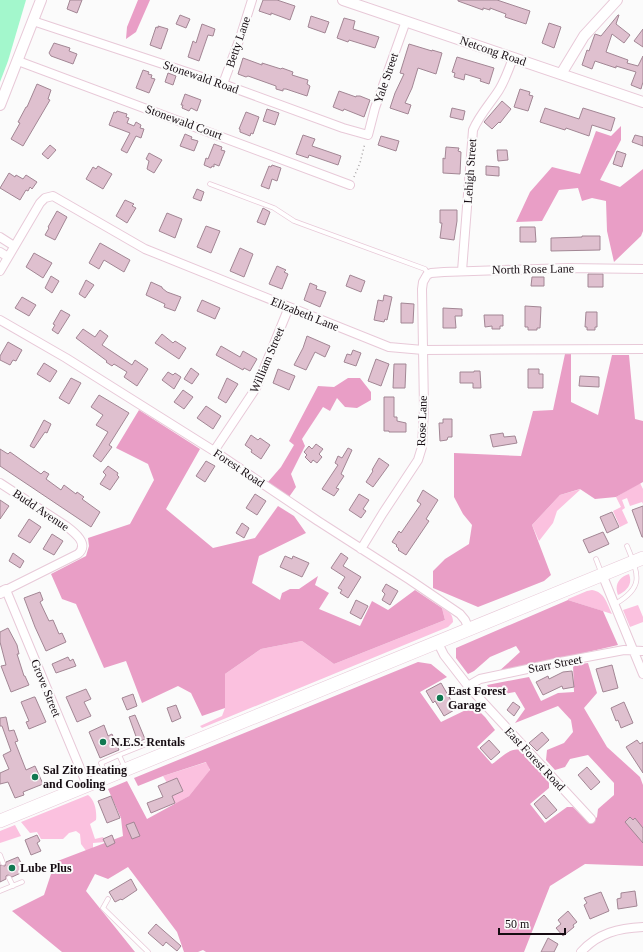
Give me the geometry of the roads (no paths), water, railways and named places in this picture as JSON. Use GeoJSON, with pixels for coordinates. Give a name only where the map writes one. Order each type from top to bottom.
{"type":"FeatureCollection","features":[{"type":"Feature","properties":{"kind":"main road"},"geometry":{"type":"LineString","coordinates":[[0,821],[638,560]]}},
{"type":"Feature","properties":{"kind":"street"},"geometry":{"type":"LineString","coordinates":[[0,105],[41,0]]}},
{"type":"Feature","properties":{"kind":"street","name":"Betty Lane"},"geometry":{"type":"LineString","coordinates":[[224,84],[252,0]]}},
{"type":"Feature","properties":{"kind":"street","name":"Netcong Road"},"geometry":{"type":"LineString","coordinates":[[343,0],[643,102]]}},
{"type":"Feature","properties":{"kind":"street"},"geometry":{"type":"LineString","coordinates":[[561,74],[584,36],[617,0]]}},
{"type":"Feature","properties":{"kind":"street","name":"Stonewald Road"},"geometry":{"type":"LineString","coordinates":[[33,22],[224,84],[343,128],[368,135]]}},
{"type":"Feature","properties":{"kind":"street","name":"Yale Street"},"geometry":{"type":"LineString","coordinates":[[368,135],[375,108],[406,22]]}},
{"type":"Feature","properties":{"kind":"street","name":"Lehigh Street"},"geometry":{"type":"LineString","coordinates":[[462,271],[473,130],[478,118],[499,90],[509,71],[513,58]]}},
{"type":"Feature","properties":{"kind":"street","name":"Stonewald Court"},"geometry":{"type":"LineString","coordinates":[[18,61],[350,185]]}},
{"type":"Feature","properties":{"kind":"street","name":"Elizabeth Lane"},"geometry":{"type":"LineString","coordinates":[[8,257],[40,203],[45,198],[52,196],[145,249],[389,347],[423,350],[643,350]]}},
{"type":"Feature","properties":{"kind":"street"},"geometry":{"type":"LineString","coordinates":[[0,238],[14,246]]}},
{"type":"Feature","properties":{"kind":"street"},"geometry":{"type":"LineString","coordinates":[[0,252],[8,257],[0,271]]}},
{"type":"Feature","properties":{"kind":"street","name":"North Rose Lane"},"geometry":{"type":"LineString","coordinates":[[427,275],[462,271],[567,268],[643,269]]}},
{"type":"Feature","properties":{"kind":"street","name":"Rose Lane"},"geometry":{"type":"LineString","coordinates":[[361,549],[382,513],[418,460],[421,452],[424,424],[422,289],[423,282],[427,275]]}},
{"type":"Feature","properties":{"kind":"street","name":"William Street"},"geometry":{"type":"LineString","coordinates":[[214,451],[251,399],[288,307]]}},
{"type":"Feature","properties":{"kind":"street","name":"Forest Road"},"geometry":{"type":"LineString","coordinates":[[0,320],[60,355],[214,451],[318,521],[453,608],[463,617],[469,629]]}},
{"type":"Feature","properties":{"kind":"street","name":"Budd Avenue"},"geometry":{"type":"LineString","coordinates":[[0,483],[71,530],[82,544],[82,550],[78,554],[3,591]]}},
{"type":"Feature","properties":{"kind":"street"},"geometry":{"type":"LineString","coordinates":[[602,574],[643,674]]}},
{"type":"Feature","properties":{"kind":"street","name":"Grove Street"},"geometry":{"type":"LineString","coordinates":[[3,591],[20,621],[73,760],[87,785]]}},
{"type":"Feature","properties":{"kind":"street","name":"East Forest Road"},"geometry":{"type":"LineString","coordinates":[[437,641],[444,655],[468,686],[591,819]]}},
{"type":"Feature","properties":{"kind":"street","name":"Starr Street"},"geometry":{"type":"LineString","coordinates":[[468,686],[480,679],[560,662],[624,650],[643,651]]}},
{"type":"Feature","properties":{"kind":"street"},"geometry":{"type":"LineString","coordinates":[[581,952],[605,934],[621,929],[643,927]]}},
{"type":"Feature","properties":{"kind":"lane"},"geometry":{"type":"LineString","coordinates":[[210,184],[274,208],[294,221],[425,269],[427,275]]}},
{"type":"Feature","properties":{"kind":"lane"},"geometry":{"type":"LineString","coordinates":[[615,604],[630,597],[639,588],[638,560],[627,546]]}},
{"type":"Feature","properties":{"kind":"lane"},"geometry":{"type":"LineString","coordinates":[[596,559],[602,574]]}},
{"type":"Feature","properties":{"kind":"lane"},"geometry":{"type":"LineString","coordinates":[[107,777],[101,763],[149,743]]}},
{"type":"Feature","properties":{"kind":"lane"},"geometry":{"type":"LineString","coordinates":[[110,753],[112,758]]}},
{"type":"Feature","properties":{"kind":"lane"},"geometry":{"type":"LineString","coordinates":[[119,755],[126,769]]}},
{"type":"Feature","properties":{"kind":"lane"},"geometry":{"type":"LineString","coordinates":[[0,855],[3,863]]}},
{"type":"Feature","properties":{"kind":"lane"},"geometry":{"type":"LineString","coordinates":[[9,878],[13,886]]}},
{"type":"Feature","properties":{"kind":"lane"},"geometry":{"type":"LineString","coordinates":[[0,891],[22,882]]}},
{"type":"Feature","properties":{"kind":"lane"},"geometry":{"type":"LineString","coordinates":[[108,900],[103,908],[148,952]]}},
{"type":"Feature","properties":{"kind":"place","name":"East Forest Garage"},"geometry":{"type":"Point","coordinates":[440,698]}},
{"type":"Feature","properties":{"kind":"place","name":"N.E.S. Rentals"},"geometry":{"type":"Point","coordinates":[103,742]}},
{"type":"Feature","properties":{"kind":"place","name":"Sal Zito Heating and Cooling"},"geometry":{"type":"Point","coordinates":[35,777]}},
{"type":"Feature","properties":{"kind":"place","name":"Lube Plus"},"geometry":{"type":"Point","coordinates":[12,868]}}]}
